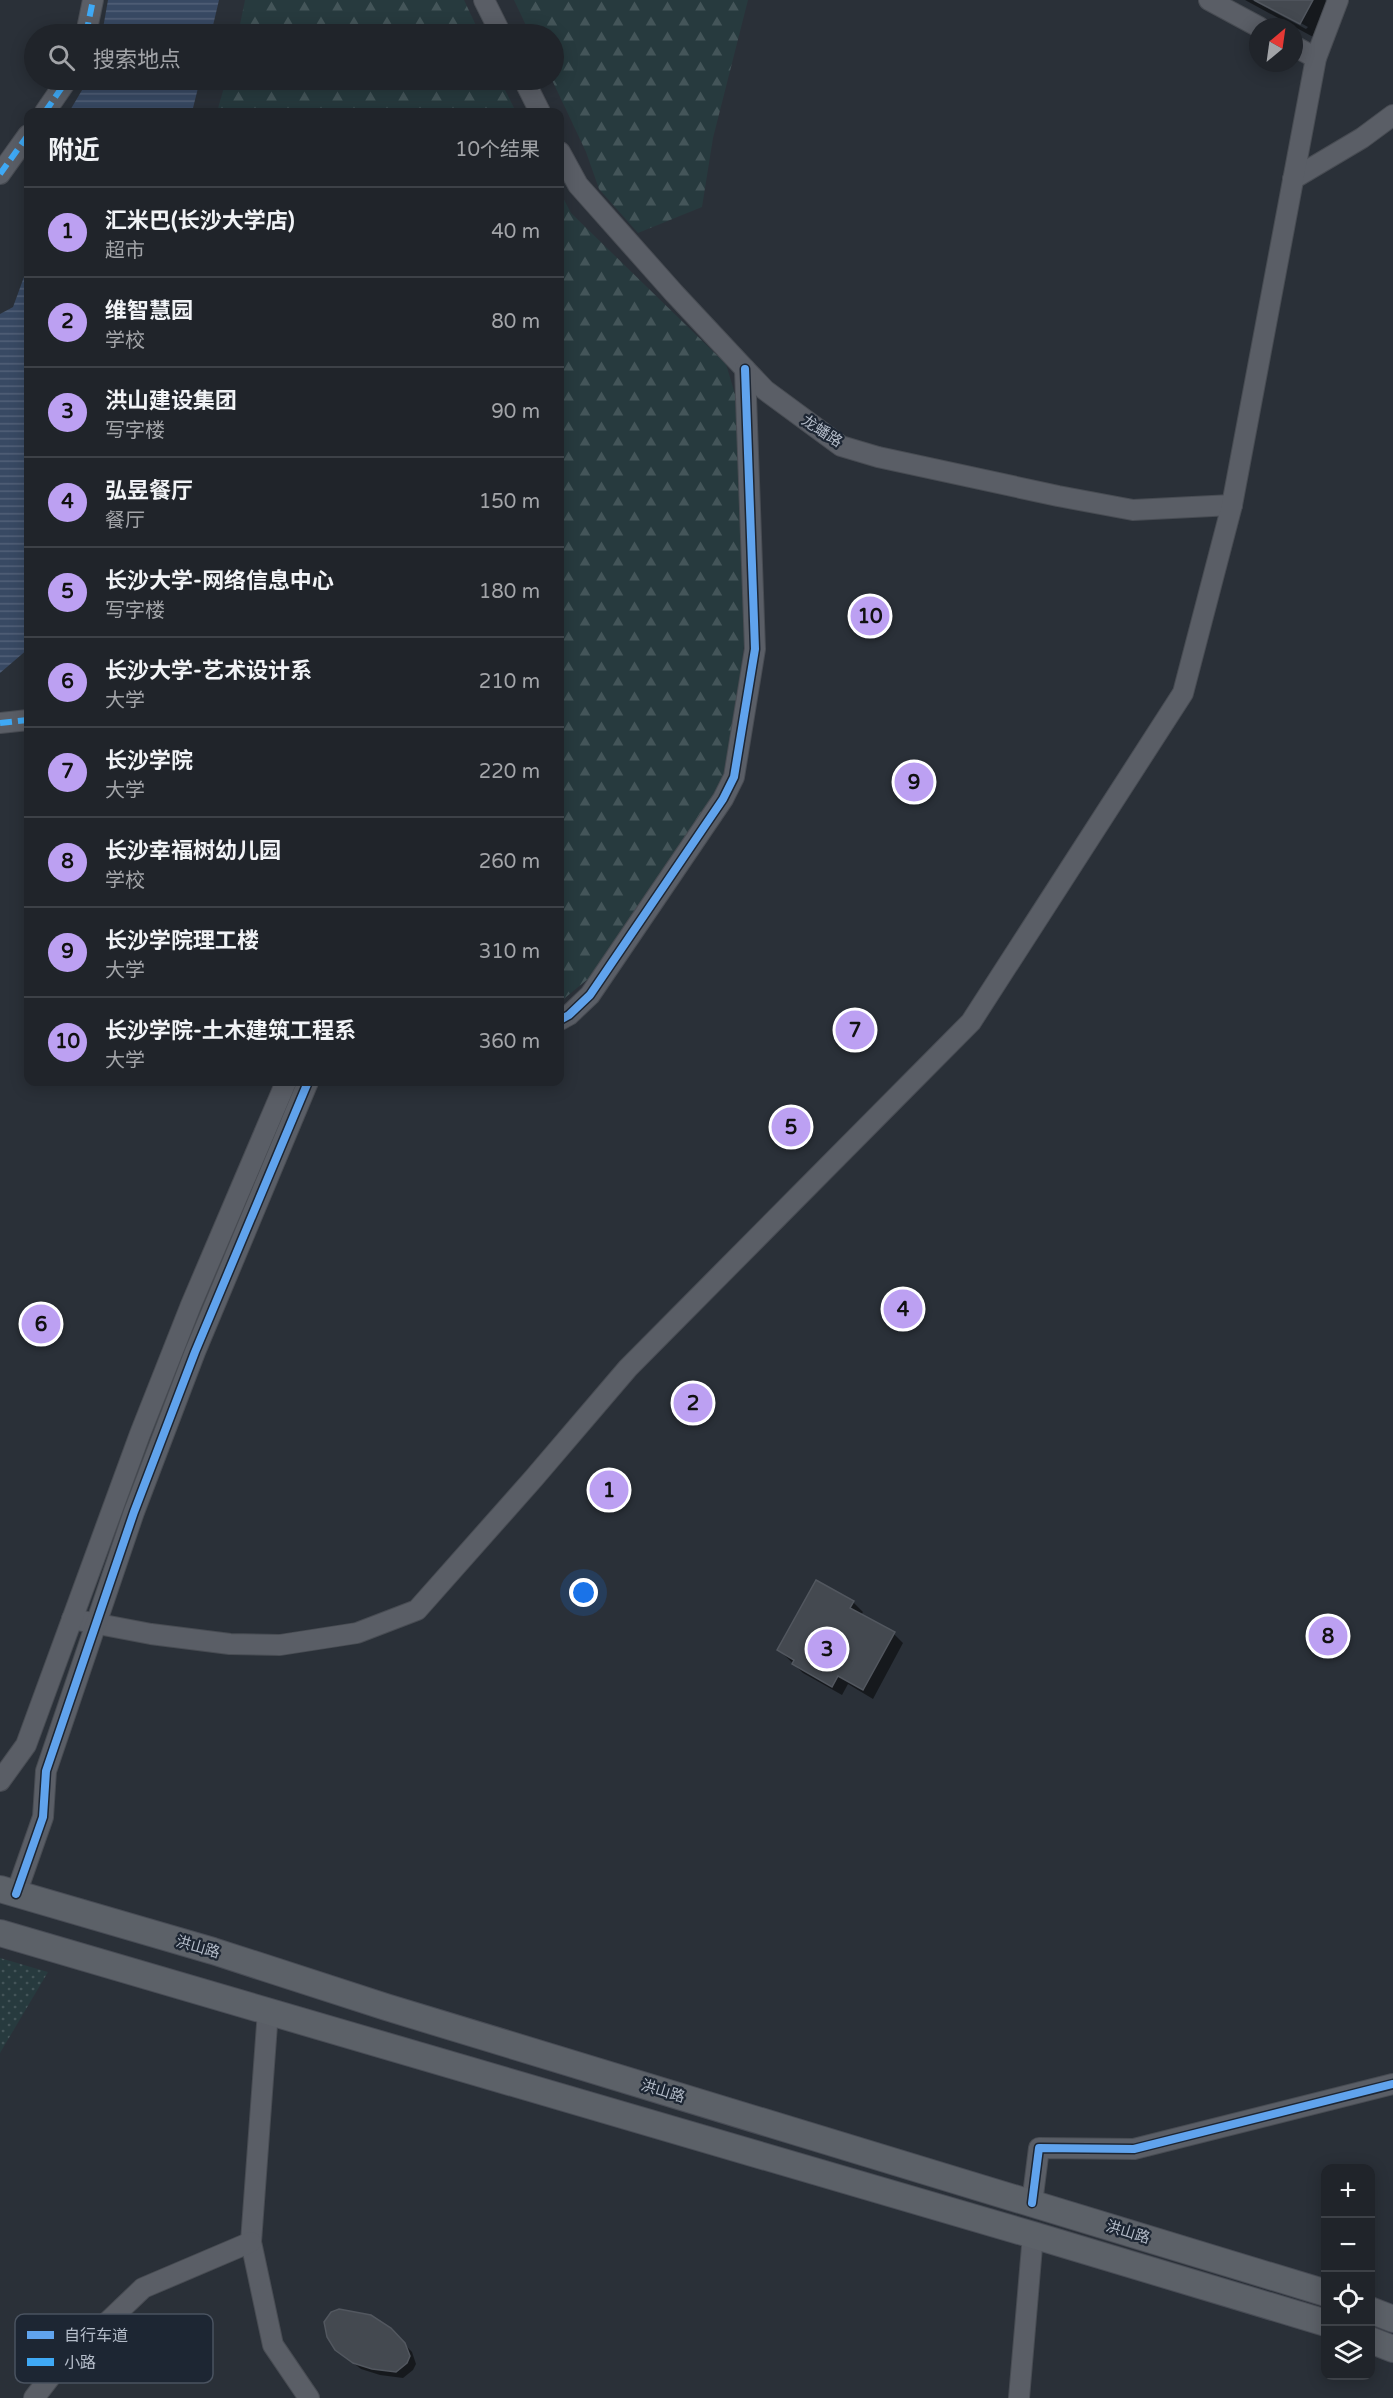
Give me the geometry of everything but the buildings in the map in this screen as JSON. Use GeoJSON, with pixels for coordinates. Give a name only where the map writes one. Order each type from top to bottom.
{"type":"FeatureCollection","features":[{"type":"Feature","properties":{"kind":"main road","name":"洪山路"},"geometry":{"type":"LineString","coordinates":[[8,1892],[213,1951],[386,2007],[1321,2291]]}},
{"type":"Feature","properties":{"kind":"main road","name":"洪山路"},"geometry":{"type":"LineString","coordinates":[[0,1933],[1321,2321]]}},
{"type":"Feature","properties":{"kind":"main road"},"geometry":{"type":"LineString","coordinates":[[1375,2312],[1393,2319]]}},
{"type":"Feature","properties":{"kind":"main road"},"geometry":{"type":"LineString","coordinates":[[1375,2342],[1393,2349]]}},
{"type":"Feature","properties":{"kind":"street"},"geometry":{"type":"LineString","coordinates":[[88,24],[93,0]]}},
{"type":"Feature","properties":{"kind":"street"},"geometry":{"type":"LineString","coordinates":[[484,0],[496,24]]}},
{"type":"Feature","properties":{"kind":"street"},"geometry":{"type":"LineString","coordinates":[[1209,0],[1249,22]]}},
{"type":"Feature","properties":{"kind":"street"},"geometry":{"type":"LineString","coordinates":[[72,1619],[151,1634],[208,1641],[280,1645],[357,1633],[417,1610],[628,1368],[971,1022],[1183,693],[1232,505],[1316,58],[1338,0]]}},
{"type":"Feature","properties":{"kind":"street"},"geometry":{"type":"LineString","coordinates":[[1303,51],[1316,58]]}},
{"type":"Feature","properties":{"kind":"street"},"geometry":{"type":"LineString","coordinates":[[48,108],[60,90]]}},
{"type":"Feature","properties":{"kind":"street"},"geometry":{"type":"LineString","coordinates":[[529,90],[538,108]]}},
{"type":"Feature","properties":{"kind":"street"},"geometry":{"type":"LineString","coordinates":[[1293,179],[1362,138],[1393,115]]}},
{"type":"Feature","properties":{"kind":"street"},"geometry":{"type":"LineString","coordinates":[[0,174],[24,141]]}},
{"type":"Feature","properties":{"kind":"street","name":"龙蟠路"},"geometry":{"type":"LineString","coordinates":[[564,159],[578,185],[674,293],[765,390],[841,446],[878,457],[1133,510],[1232,505]]}},
{"type":"Feature","properties":{"kind":"street"},"geometry":{"type":"LineString","coordinates":[[564,1018],[590,995],[723,799],[734,777],[754,649],[745,369]]}},
{"type":"Feature","properties":{"kind":"street"},"geometry":{"type":"LineString","coordinates":[[0,723],[24,720]]}},
{"type":"Feature","properties":{"kind":"street"},"geometry":{"type":"LineString","coordinates":[[0,1781],[26,1745],[191,1305],[284,1086]]}},
{"type":"Feature","properties":{"kind":"street"},"geometry":{"type":"LineString","coordinates":[[8,1892],[43,1817],[46,1771],[134,1512],[195,1352],[306,1086]]}},
{"type":"Feature","properties":{"kind":"street"},"geometry":{"type":"LineString","coordinates":[[268,2011],[251,2242],[273,2345],[309,2398]]}},
{"type":"Feature","properties":{"kind":"street"},"geometry":{"type":"LineString","coordinates":[[1032,2203],[1039,2148],[1134,2149],[1393,2084]]}},
{"type":"Feature","properties":{"kind":"street"},"geometry":{"type":"LineString","coordinates":[[1019,2398],[1033,2235]]}},
{"type":"Feature","properties":{"kind":"street"},"geometry":{"type":"LineString","coordinates":[[116,2314],[143,2288],[251,2242]]}},
{"type":"Feature","properties":{"kind":"street"},"geometry":{"type":"LineString","coordinates":[[34,2398],[46,2383]]}},
{"type":"Feature","properties":{"kind":"green space"},"geometry":{"type":"Polygon","coordinates":[[[245,0],[464,0],[475,24],[240,24],[245,0]]]}},
{"type":"Feature","properties":{"kind":"green space"},"geometry":{"type":"Polygon","coordinates":[[[514,0],[748,0],[713,138],[702,207],[638,233],[599,189],[586,152],[557,90],[564,90],[564,24],[525,24],[514,0]]]}},
{"type":"Feature","properties":{"kind":"green space"},"geometry":{"type":"Polygon","coordinates":[[[223,90],[505,90],[514,108],[218,108],[223,90]]]}},
{"type":"Feature","properties":{"kind":"green space"},"geometry":{"type":"Polygon","coordinates":[[[564,200],[571,213],[726,364],[735,394],[746,630],[727,771],[687,839],[594,974],[564,999],[564,200]]]}},
{"type":"Feature","properties":{"kind":"green space"},"geometry":{"type":"Polygon","coordinates":[[[0,1958],[48,1972],[0,2053],[0,1958]]]}},
{"type":"Feature","properties":{"kind":"water"},"geometry":{"type":"Polygon","coordinates":[[[108,0],[219,0],[213,24],[104,24],[108,0]]]}},
{"type":"Feature","properties":{"kind":"water"},"geometry":{"type":"Polygon","coordinates":[[[82,90],[198,90],[193,108],[71,108],[82,90]]]}},
{"type":"Feature","properties":{"kind":"water"},"geometry":{"type":"Polygon","coordinates":[[[24,277],[24,652],[0,673],[0,314],[13,307],[24,277]]]}},
{"type":"Feature","properties":{"kind":"marked path"},"geometry":{"type":"LineString","coordinates":[[88,24],[93,0]]}},
{"type":"Feature","properties":{"kind":"marked path"},"geometry":{"type":"LineString","coordinates":[[48,108],[60,90]]}},
{"type":"Feature","properties":{"kind":"marked path"},"geometry":{"type":"LineString","coordinates":[[0,174],[24,141]]}},
{"type":"Feature","properties":{"kind":"marked path"},"geometry":{"type":"LineString","coordinates":[[0,723],[24,720]]}},
{"type":"Feature","properties":{"kind":"cycle path"},"geometry":{"type":"LineString","coordinates":[[564,1018],[590,995],[723,799],[734,777],[755,649],[745,369]]}},
{"type":"Feature","properties":{"kind":"cycle path"},"geometry":{"type":"LineString","coordinates":[[16,1894],[43,1817],[46,1771],[134,1512],[195,1352],[306,1086]]}},
{"type":"Feature","properties":{"kind":"cycle path"},"geometry":{"type":"LineString","coordinates":[[1032,2203],[1039,2148],[1134,2149],[1393,2084]]}},
{"type":"Feature","properties":{"kind":"place","name":"长沙学院-土木建筑工程系"},"geometry":{"type":"Point","coordinates":[870,616]}},
{"type":"Feature","properties":{"kind":"place","name":"长沙学院理工楼"},"geometry":{"type":"Point","coordinates":[914,782]}},
{"type":"Feature","properties":{"kind":"place","name":"长沙学院"},"geometry":{"type":"Point","coordinates":[855,1030]}},
{"type":"Feature","properties":{"kind":"place","name":"长沙大学-网络信息中心"},"geometry":{"type":"Point","coordinates":[791,1127]}},
{"type":"Feature","properties":{"kind":"place","name":"弘昱餐厅"},"geometry":{"type":"Point","coordinates":[903,1309]}},
{"type":"Feature","properties":{"kind":"place","name":"长沙大学-艺术设计系"},"geometry":{"type":"Point","coordinates":[41,1324]}},
{"type":"Feature","properties":{"kind":"place","name":"维智慧园"},"geometry":{"type":"Point","coordinates":[693,1403]}},
{"type":"Feature","properties":{"kind":"place","name":"汇米巴(长沙大学店)"},"geometry":{"type":"Point","coordinates":[609,1490]}},
{"type":"Feature","properties":{"kind":"place","name":"长沙幸福树幼儿园"},"geometry":{"type":"Point","coordinates":[1328,1636]}},
{"type":"Feature","properties":{"kind":"place","name":"洪山建设集团"},"geometry":{"type":"Point","coordinates":[827,1649]}}]}
